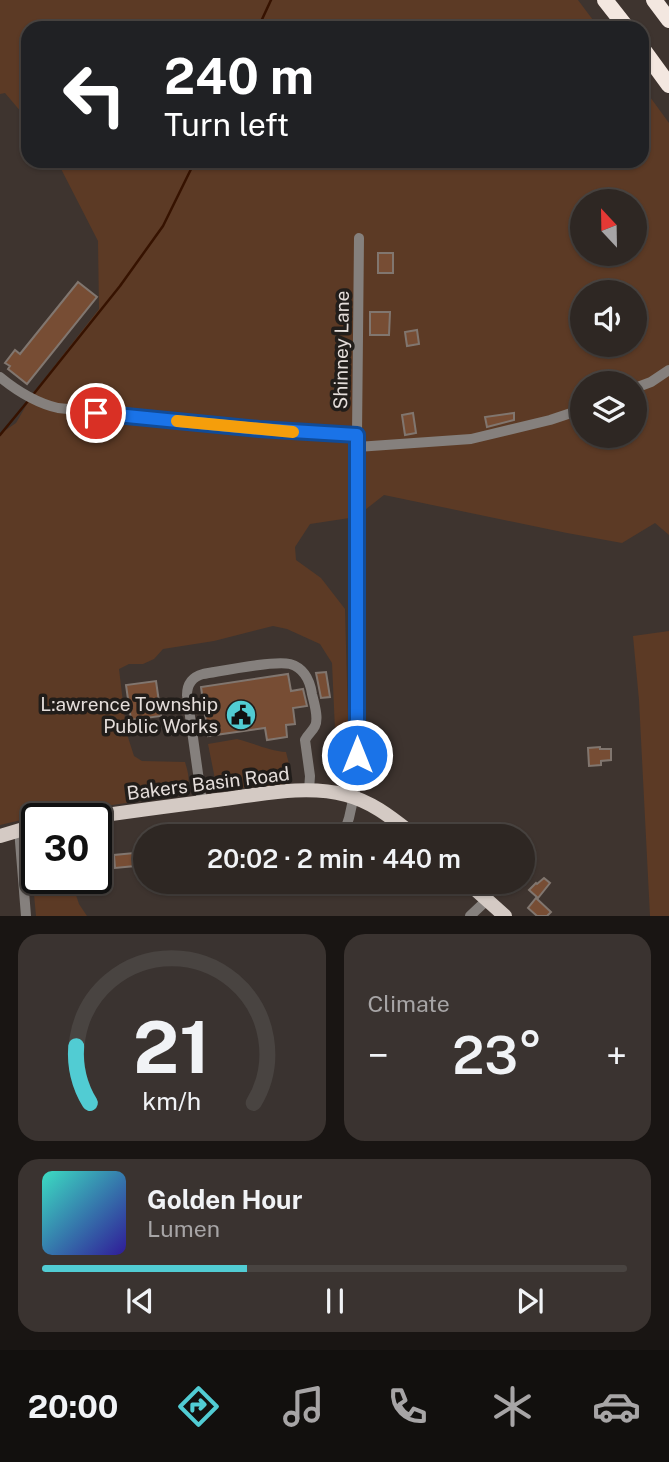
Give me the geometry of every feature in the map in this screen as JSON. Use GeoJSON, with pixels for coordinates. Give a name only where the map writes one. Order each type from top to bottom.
{"type":"FeatureCollection","features":[{"type":"Feature","properties":{"kind":"highway"},"geometry":{"type":"LineString","coordinates":[[604,0],[620,21]]}},
{"type":"Feature","properties":{"kind":"highway"},"geometry":{"type":"LineString","coordinates":[[655,0],[669,19]]}},
{"type":"Feature","properties":{"kind":"highway"},"geometry":{"type":"LineString","coordinates":[[649,58],[669,85]]}},
{"type":"Feature","properties":{"kind":"main road","name":"Bakers Basin Road"},"geometry":{"type":"LineString","coordinates":[[112,814],[309,790],[354,797],[386,813],[400,824]]}},
{"type":"Feature","properties":{"kind":"main road"},"geometry":{"type":"LineString","coordinates":[[0,836],[19,829]]}},
{"type":"Feature","properties":{"kind":"main road"},"geometry":{"type":"LineString","coordinates":[[480,894],[505,916]]}},
{"type":"Feature","properties":{"kind":"street","name":"Shinney Lane"},"geometry":{"type":"LineString","coordinates":[[346,824],[357,782],[359,238]]}},
{"type":"Feature","properties":{"kind":"street"},"geometry":{"type":"LineString","coordinates":[[647,384],[669,370]]}},
{"type":"Feature","properties":{"kind":"street"},"geometry":{"type":"LineString","coordinates":[[0,377],[30,397],[49,406],[69,410],[259,429],[357,435]]}},
{"type":"Feature","properties":{"kind":"street"},"geometry":{"type":"LineString","coordinates":[[357,447],[471,439],[570,413]]}},
{"type":"Feature","properties":{"kind":"street"},"geometry":{"type":"LineString","coordinates":[[202,802],[187,695],[188,685],[202,674],[276,664],[296,667],[306,676],[311,687],[316,718],[315,726],[305,741],[310,776],[309,790]]}},
{"type":"Feature","properties":{"kind":"street"},"geometry":{"type":"LineString","coordinates":[[19,829],[26,916]]}},
{"type":"Feature","properties":{"kind":"street"},"geometry":{"type":"LineString","coordinates":[[470,916],[487,900]]}},
{"type":"Feature","properties":{"kind":"shaded area"},"geometry":{"type":"Polygon","coordinates":[[[0,0],[578,0],[594,21],[21,21],[21,112],[5,93],[0,94],[0,0]]]}},
{"type":"Feature","properties":{"kind":"shaded area"},"geometry":{"type":"Polygon","coordinates":[[[649,96],[669,123],[669,535],[655,523],[622,543],[384,495],[356,517],[310,524],[295,547],[296,560],[321,578],[345,609],[351,744],[348,752],[333,755],[335,730],[332,663],[320,644],[287,629],[273,626],[214,641],[163,649],[154,659],[143,664],[129,664],[119,669],[125,728],[134,756],[142,761],[185,762],[188,780],[184,791],[180,795],[112,805],[21,803],[21,820],[0,825],[0,434],[16,423],[34,392],[99,309],[98,241],[61,168],[649,168],[649,96]]]}},
{"type":"Feature","properties":{"kind":"shaded area"},"geometry":{"type":"Polygon","coordinates":[[[669,631],[669,916],[650,916],[639,700],[633,636],[669,631]]]}},
{"type":"Feature","properties":{"kind":"shaded area"},"geometry":{"type":"Polygon","coordinates":[[[237,739],[286,752],[291,772],[288,784],[228,789],[220,787],[215,779],[208,744],[237,739]]]}},
{"type":"Feature","properties":{"kind":"shaded area"},"geometry":{"type":"Polygon","coordinates":[[[34,894],[76,894],[87,916],[36,916],[34,894]]]}},
{"type":"Feature","properties":{"kind":"building"},"geometry":{"type":"Polygon","coordinates":[[[378,253],[393,253],[393,273],[378,273],[378,253]]]}},
{"type":"Feature","properties":{"kind":"building"},"geometry":{"type":"Polygon","coordinates":[[[78,282],[97,297],[27,384],[8,369],[10,366],[5,363],[15,350],[20,354],[78,282]]]}},
{"type":"Feature","properties":{"kind":"building"},"geometry":{"type":"Polygon","coordinates":[[[370,312],[390,312],[389,335],[370,335],[370,312]]]}},
{"type":"Feature","properties":{"kind":"building"},"geometry":{"type":"Polygon","coordinates":[[[417,330],[419,344],[407,346],[405,332],[417,330]]]}},
{"type":"Feature","properties":{"kind":"building"},"geometry":{"type":"Polygon","coordinates":[[[413,413],[416,433],[405,435],[402,415],[413,413]]]}},
{"type":"Feature","properties":{"kind":"building"},"geometry":{"type":"Polygon","coordinates":[[[514,413],[514,420],[487,427],[485,417],[514,413]]]}},
{"type":"Feature","properties":{"kind":"building"},"geometry":{"type":"Polygon","coordinates":[[[326,672],[330,697],[321,698],[316,673],[326,672]]]}},
{"type":"Feature","properties":{"kind":"building"},"geometry":{"type":"Polygon","coordinates":[[[288,674],[291,691],[303,689],[307,706],[293,708],[295,724],[286,725],[287,737],[267,740],[265,728],[208,736],[201,687],[288,674]]]}},
{"type":"Feature","properties":{"kind":"building"},"geometry":{"type":"Polygon","coordinates":[[[156,681],[161,716],[131,720],[126,685],[156,681]]]}},
{"type":"Feature","properties":{"kind":"building"},"geometry":{"type":"Polygon","coordinates":[[[588,748],[611,749],[611,760],[601,761],[601,765],[589,766],[588,748]]]}},
{"type":"Feature","properties":{"kind":"building"},"geometry":{"type":"Polygon","coordinates":[[[133,853],[133,866],[115,868],[114,855],[133,853]]]}},
{"type":"Feature","properties":{"kind":"building"},"geometry":{"type":"Polygon","coordinates":[[[544,878],[550,883],[538,898],[534,894],[537,884],[544,878]]]}},
{"type":"Feature","properties":{"kind":"building"},"geometry":{"type":"Polygon","coordinates":[[[536,898],[551,912],[547,916],[537,916],[528,908],[536,898]]]}},
{"type":"Feature","properties":{"kind":"waterway"},"geometry":{"type":"LineString","coordinates":[[261,21],[271,0]]}},
{"type":"Feature","properties":{"kind":"waterway"},"geometry":{"type":"LineString","coordinates":[[32,396],[120,286],[163,226],[192,168]]}},
{"type":"Feature","properties":{"kind":"waterway"},"geometry":{"type":"LineString","coordinates":[[0,435],[28,401]]}},
{"type":"Feature","properties":{"kind":"slow traffic"},"geometry":{"type":"LineString","coordinates":[[177,421],[293,432]]}},
{"type":"Feature","properties":{"kind":"place","name":"L:awrence Township Public Works"},"geometry":{"type":"Point","coordinates":[241,715]}},
{"type":"Feature","properties":{"kind":"route"},"geometry":{"type":"LineString","coordinates":[[96,413],[259,429],[357,435],[357,755]]}}]}
